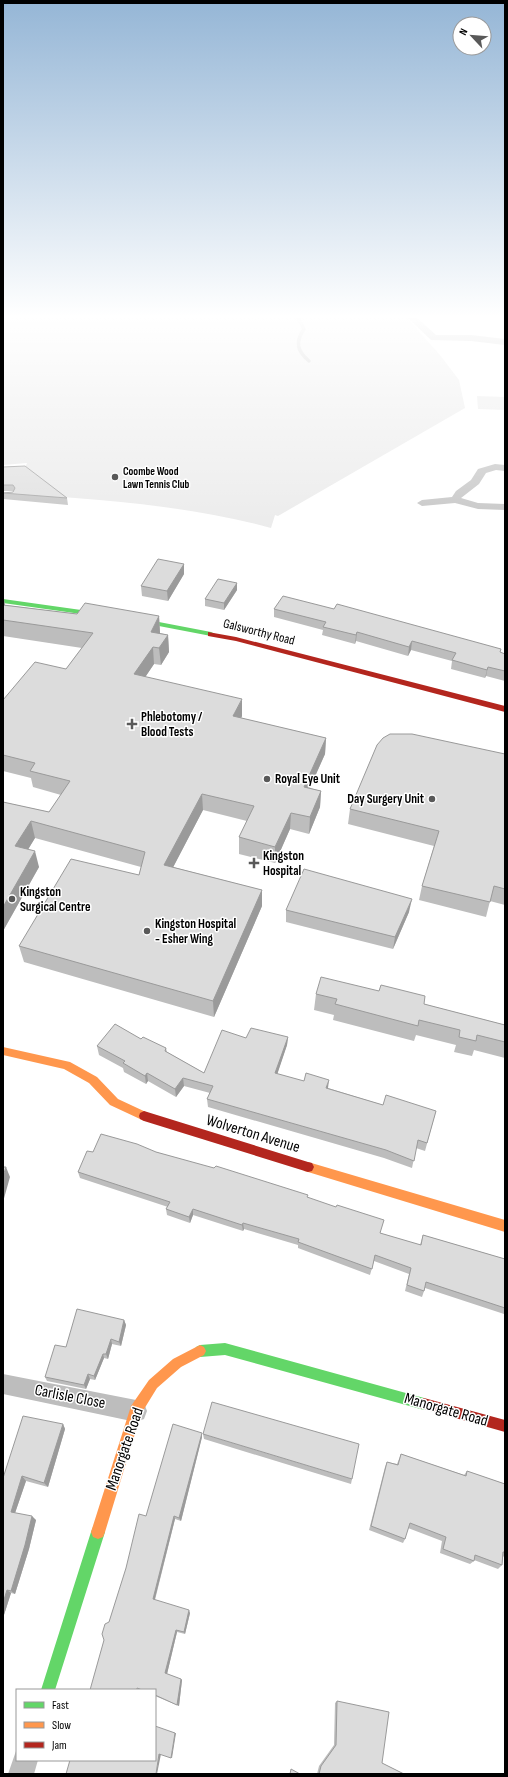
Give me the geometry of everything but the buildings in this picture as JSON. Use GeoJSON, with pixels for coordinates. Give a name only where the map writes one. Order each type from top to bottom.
{"type":"FeatureCollection","features":[{"type":"Feature","properties":{"kind":"street"},"geometry":{"type":"LineString","coordinates":[[455,500],[460,492],[475,482],[482,471],[495,467],[505,468]]}},
{"type":"Feature","properties":{"kind":"street"},"geometry":{"type":"LineString","coordinates":[[422,503],[455,500],[478,506],[505,505]]}},
{"type":"Feature","properties":{"kind":"street","name":"Galsworthy Road"},"geometry":{"type":"LineString","coordinates":[[3,601],[138,620],[236,639],[505,709]]}},
{"type":"Feature","properties":{"kind":"street","name":"Wolverton Avenue"},"geometry":{"type":"LineString","coordinates":[[3,1051],[66,1065],[93,1080],[114,1102],[151,1119],[505,1226]]}},
{"type":"Feature","properties":{"kind":"street","name":"Manorgate Road"},"geometry":{"type":"LineString","coordinates":[[48,1689],[136,1411],[153,1384],[177,1363],[201,1350],[225,1349],[505,1426]]}},
{"type":"Feature","properties":{"kind":"street","name":"Carlisle Close"},"geometry":{"type":"LineString","coordinates":[[3,1384],[136,1411]]}},
{"type":"Feature","properties":{"kind":"street"},"geometry":{"type":"LineString","coordinates":[[21,1774],[25,1761]]}},
{"type":"Feature","properties":{"kind":"shaded area"},"geometry":{"type":"Polygon","coordinates":[[[3,399],[463,399],[465,408],[278,516],[275,515],[271,528],[240,520],[144,504],[14,493],[27,463],[3,465],[3,399]]]}},
{"type":"Feature","properties":{"kind":"shaded area"},"geometry":{"type":"Polygon","coordinates":[[[477,399],[505,399],[505,410],[478,409],[477,399]]]}},
{"type":"Feature","properties":{"kind":"traffic: fast"},"geometry":{"type":"LineString","coordinates":[[3,601],[138,620],[211,634]]}},
{"type":"Feature","properties":{"kind":"traffic: fast"},"geometry":{"type":"LineString","coordinates":[[200,1351],[225,1349],[424,1404]]}},
{"type":"Feature","properties":{"kind":"traffic: fast"},"geometry":{"type":"LineString","coordinates":[[48,1689],[98,1532]]}},
{"type":"Feature","properties":{"kind":"traffic: slow"},"geometry":{"type":"LineString","coordinates":[[3,1051],[66,1065],[93,1080],[114,1102],[144,1116]]}},
{"type":"Feature","properties":{"kind":"traffic: slow"},"geometry":{"type":"LineString","coordinates":[[308,1167],[505,1226]]}},
{"type":"Feature","properties":{"kind":"traffic: slow"},"geometry":{"type":"LineString","coordinates":[[98,1532],[136,1411],[153,1384],[177,1363],[200,1351]]}},
{"type":"Feature","properties":{"kind":"traffic: jam"},"geometry":{"type":"LineString","coordinates":[[211,634],[236,639],[505,709]]}},
{"type":"Feature","properties":{"kind":"traffic: jam"},"geometry":{"type":"LineString","coordinates":[[144,1116],[308,1167]]}},
{"type":"Feature","properties":{"kind":"traffic: jam"},"geometry":{"type":"LineString","coordinates":[[424,1404],[505,1426]]}},
{"type":"Feature","properties":{"kind":"place","name":"Coombe Wood Lawn Tennis Club"},"geometry":{"type":"Point","coordinates":[115,477]}},
{"type":"Feature","properties":{"kind":"place","name":"Phlebotomy / Blood Tests"},"geometry":{"type":"Point","coordinates":[132,724]}},
{"type":"Feature","properties":{"kind":"place","name":"Royal Eye Unit"},"geometry":{"type":"Point","coordinates":[267,779]}},
{"type":"Feature","properties":{"kind":"place","name":"Day Surgery Unit"},"geometry":{"type":"Point","coordinates":[432,799]}},
{"type":"Feature","properties":{"kind":"place","name":"Kingston Hospital"},"geometry":{"type":"Point","coordinates":[254,863]}},
{"type":"Feature","properties":{"kind":"place","name":"Kingston Surgical Centre"},"geometry":{"type":"Point","coordinates":[12,899]}},
{"type":"Feature","properties":{"kind":"place","name":"Kingston Hospital - Esher Wing"},"geometry":{"type":"Point","coordinates":[147,931]}}]}
